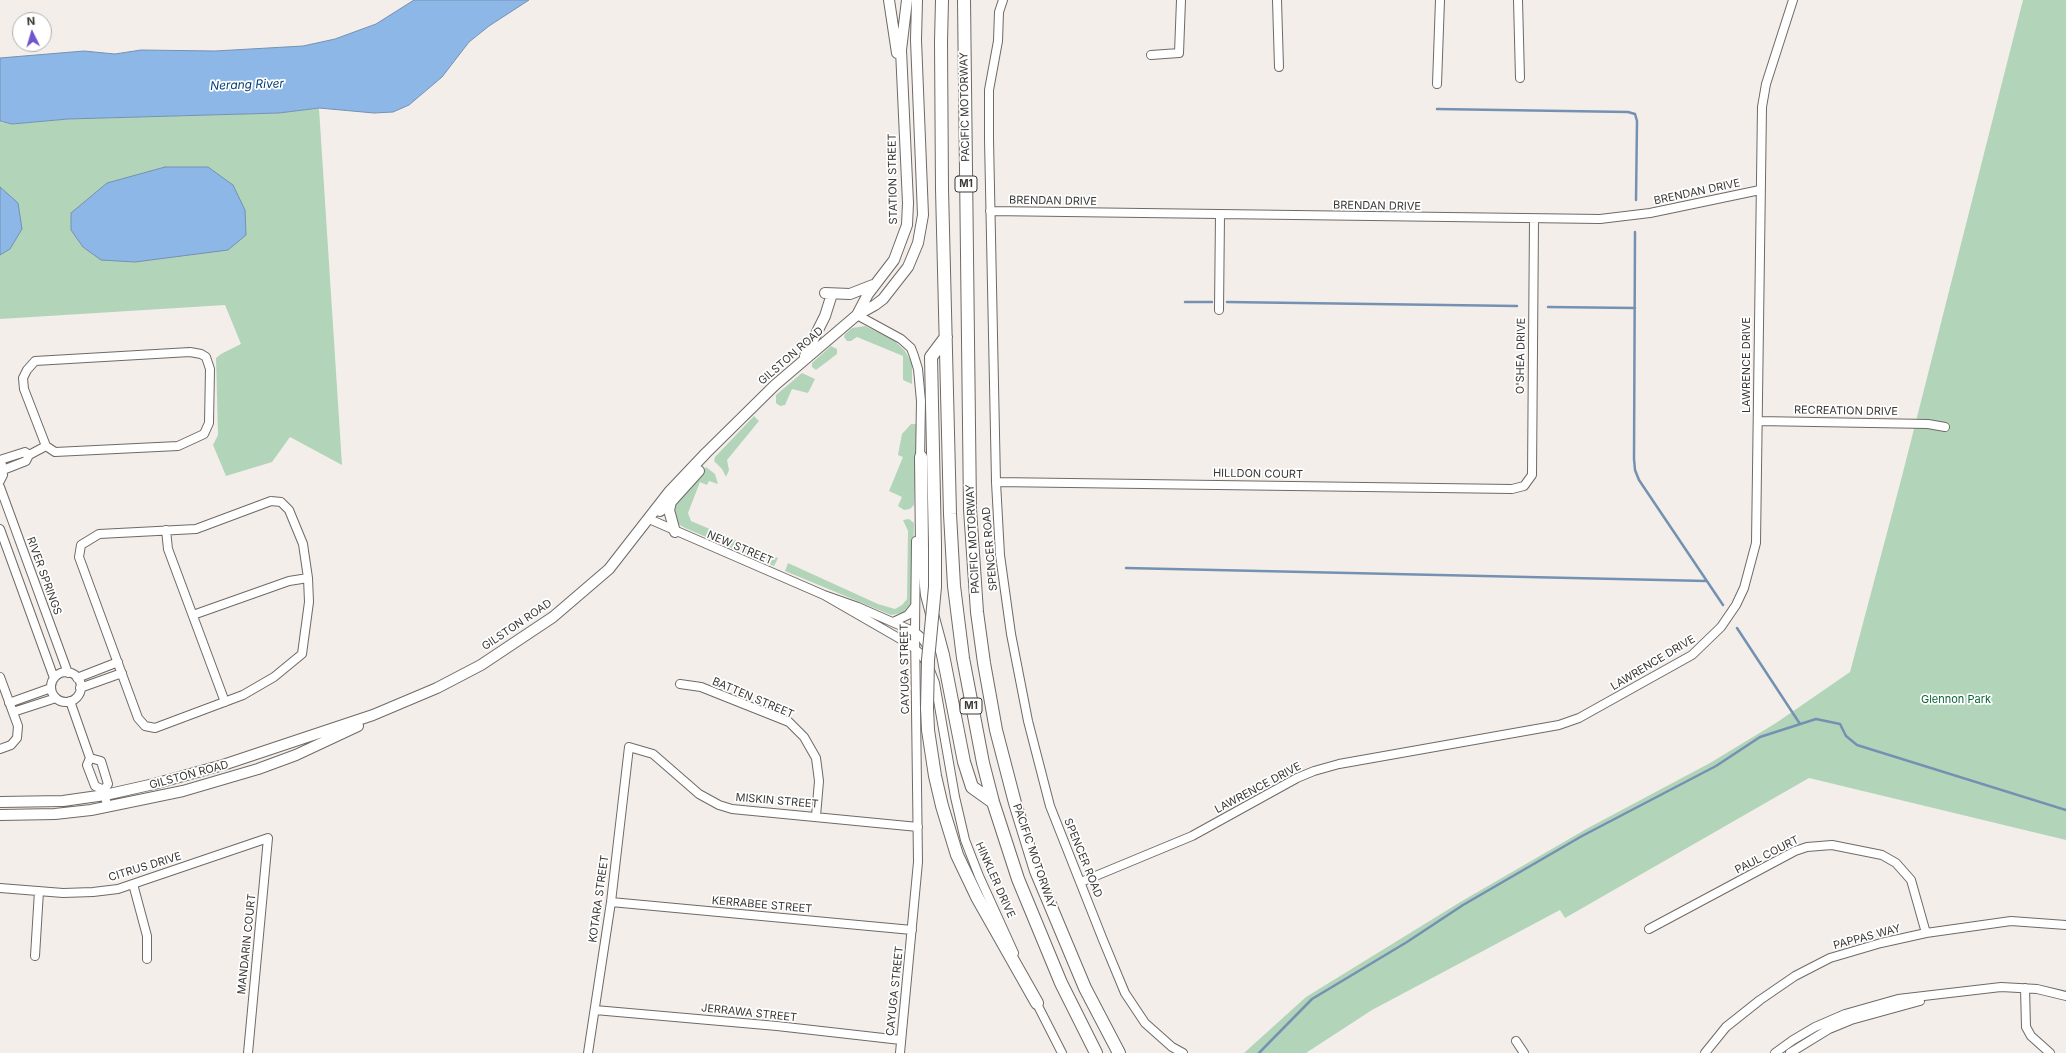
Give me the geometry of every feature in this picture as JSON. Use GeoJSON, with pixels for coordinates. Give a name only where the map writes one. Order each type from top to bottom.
{"type":"FeatureCollection","features":[{"type":"Feature","properties":{"kind":"highway","name":"PACIFIC MOTORWAY"},"geometry":{"type":"LineString","coordinates":[[942,0],[940,42],[942,175],[950,514],[954,586],[968,690],[993,802],[1018,878],[1032,916],[1061,983],[1096,1053]]}},
{"type":"Feature","properties":{"kind":"highway","name":"PACIFIC MOTORWAY"},"geometry":{"type":"LineString","coordinates":[[964,0],[970,509],[977,612],[984,663],[998,737],[1015,802],[1036,871],[1085,988],[1119,1053]]}},
{"type":"Feature","properties":{"kind":"highway"},"geometry":{"type":"LineString","coordinates":[[946,337],[931,357],[935,587],[928,660],[927,708],[928,730],[934,776],[957,855],[977,898],[1036,1003]]}},
{"type":"Feature","properties":{"kind":"highway"},"geometry":{"type":"LineString","coordinates":[[920,457],[922,549],[927,595],[943,655],[964,762],[972,787],[993,802]]}},
{"type":"Feature","properties":{"kind":"main road"},"geometry":{"type":"LineString","coordinates":[[889,0],[891,23],[902,74]]}},
{"type":"Feature","properties":{"kind":"main road","name":"STATION STREET"},"geometry":{"type":"LineString","coordinates":[[857,315],[868,294],[894,260],[907,225],[908,203],[902,74],[902,38],[907,0]]}},
{"type":"Feature","properties":{"kind":"main road"},"geometry":{"type":"LineString","coordinates":[[857,315],[875,305],[896,285],[911,261],[920,233],[923,201],[916,40],[917,0]]}},
{"type":"Feature","properties":{"kind":"main road"},"geometry":{"type":"LineString","coordinates":[[801,363],[816,336],[828,295],[852,293],[877,283]]}},
{"type":"Feature","properties":{"kind":"main road","name":"GILSTON ROAD"},"geometry":{"type":"LineString","coordinates":[[0,802],[63,800],[154,784],[223,765],[373,716],[437,688],[481,664],[554,617],[609,569],[669,492],[775,385],[857,315]]}},
{"type":"Feature","properties":{"kind":"main road","name":"GILSTON ROAD"},"geometry":{"type":"LineString","coordinates":[[649,519],[671,502],[743,417]]}},
{"type":"Feature","properties":{"kind":"main road"},"geometry":{"type":"LineString","coordinates":[[671,502],[669,510],[675,532]]}},
{"type":"Feature","properties":{"kind":"main road","name":"GILSTON ROAD"},"geometry":{"type":"LineString","coordinates":[[0,815],[55,814],[107,806],[183,791],[258,769],[303,752],[358,726],[373,716]]}},
{"type":"Feature","properties":{"kind":"street","name":"SPENCER ROAD"},"geometry":{"type":"LineString","coordinates":[[1003,0],[999,12],[998,41],[988,100],[996,482],[1004,592],[1018,677],[1050,806],[1125,993],[1145,1023],[1158,1036],[1183,1053]]}},
{"type":"Feature","properties":{"kind":"street"},"geometry":{"type":"LineString","coordinates":[[1151,55],[1179,53],[1181,0]]}},
{"type":"Feature","properties":{"kind":"street"},"geometry":{"type":"LineString","coordinates":[[1277,0],[1279,67]]}},
{"type":"Feature","properties":{"kind":"street"},"geometry":{"type":"LineString","coordinates":[[1437,84],[1440,0]]}},
{"type":"Feature","properties":{"kind":"street"},"geometry":{"type":"LineString","coordinates":[[1518,0],[1520,78]]}},
{"type":"Feature","properties":{"kind":"street","name":"LAWRENCE DRIVE"},"geometry":{"type":"LineString","coordinates":[[1080,882],[1192,836],[1297,778],[1314,771],[1339,764],[1559,724],[1579,718],[1682,661],[1702,647],[1721,627],[1736,605],[1748,579],[1756,543],[1760,190],[1763,97],[1792,0]]}},
{"type":"Feature","properties":{"kind":"street","name":"BRENDAN DRIVE"},"geometry":{"type":"LineString","coordinates":[[990,211],[1600,219],[1624,217],[1760,190]]}},
{"type":"Feature","properties":{"kind":"street"},"geometry":{"type":"LineString","coordinates":[[1219,310],[1220,214]]}},
{"type":"Feature","properties":{"kind":"street","name":"O'SHEA DRIVE"},"geometry":{"type":"LineString","coordinates":[[1520,488],[1524,486],[1532,475],[1534,219]]}},
{"type":"Feature","properties":{"kind":"street","name":"CAYUGA STREET"},"geometry":{"type":"LineString","coordinates":[[857,315],[901,339],[911,348],[918,369],[921,401],[920,457],[916,525],[916,605],[914,632],[918,827],[917,878],[900,1053]]}},
{"type":"Feature","properties":{"kind":"street"},"geometry":{"type":"LineString","coordinates":[[190,352],[201,354],[209,363],[209,423],[204,434],[178,446],[55,452],[46,446],[24,389],[23,378],[35,361],[190,352]]}},
{"type":"Feature","properties":{"kind":"street","name":"RECREATION DRIVE"},"geometry":{"type":"LineString","coordinates":[[1758,421],[1934,424],[1945,427]]}},
{"type":"Feature","properties":{"kind":"street"},"geometry":{"type":"LineString","coordinates":[[0,481],[1,464],[26,461],[29,455],[46,446]]}},
{"type":"Feature","properties":{"kind":"street","name":"HILLDON COURT"},"geometry":{"type":"LineString","coordinates":[[996,482],[1520,488]]}},
{"type":"Feature","properties":{"kind":"street","name":"RIVER SPRINGS"},"geometry":{"type":"LineString","coordinates":[[0,487],[68,673]]}},
{"type":"Feature","properties":{"kind":"street"},"geometry":{"type":"LineString","coordinates":[[271,501],[281,502],[289,510],[303,544],[308,578],[309,602],[302,654],[274,677],[243,695],[155,728],[145,726],[138,718],[79,557],[81,545],[99,534],[166,530],[196,529],[271,501]]}},
{"type":"Feature","properties":{"kind":"street","name":"NEW STREET"},"geometry":{"type":"LineString","coordinates":[[649,519],[675,532],[824,595],[858,607],[914,632]]}},
{"type":"Feature","properties":{"kind":"street"},"geometry":{"type":"LineString","coordinates":[[0,528],[54,678],[51,688],[56,698],[65,702],[76,698],[80,688],[77,678],[68,673],[63,673],[54,678]]}},
{"type":"Feature","properties":{"kind":"street"},"geometry":{"type":"LineString","coordinates":[[166,530],[168,549],[225,702]]}},
{"type":"Feature","properties":{"kind":"street"},"geometry":{"type":"LineString","coordinates":[[193,615],[288,581],[308,578]]}},
{"type":"Feature","properties":{"kind":"street","name":"NEW STREET"},"geometry":{"type":"LineString","coordinates":[[824,595],[915,648]]}},
{"type":"Feature","properties":{"kind":"street"},"geometry":{"type":"LineString","coordinates":[[893,622],[908,615],[916,605]]}},
{"type":"Feature","properties":{"kind":"street","name":"HINKLER DRIVE"},"geometry":{"type":"LineString","coordinates":[[914,632],[922,638],[930,650],[955,797],[967,846],[1036,1003],[1062,1053]]}},
{"type":"Feature","properties":{"kind":"street","name":"HINKLER DRIVE"},"geometry":{"type":"LineString","coordinates":[[915,648],[928,665],[935,683]]}},
{"type":"Feature","properties":{"kind":"street"},"geometry":{"type":"LineString","coordinates":[[77,678],[118,662]]}},
{"type":"Feature","properties":{"kind":"street"},"geometry":{"type":"LineString","coordinates":[[80,688],[122,673]]}},
{"type":"Feature","properties":{"kind":"street"},"geometry":{"type":"LineString","coordinates":[[0,677],[18,726],[17,738],[11,746],[0,749]]}},
{"type":"Feature","properties":{"kind":"street","name":"BATTEN STREET"},"geometry":{"type":"LineString","coordinates":[[680,684],[701,687],[789,722],[804,737],[816,758],[819,781],[816,816]]}},
{"type":"Feature","properties":{"kind":"street"},"geometry":{"type":"LineString","coordinates":[[9,702],[51,688]]}},
{"type":"Feature","properties":{"kind":"street"},"geometry":{"type":"LineString","coordinates":[[13,712],[56,698]]}},
{"type":"Feature","properties":{"kind":"street"},"geometry":{"type":"LineString","coordinates":[[70,701],[90,758],[87,765],[95,786],[104,793]]}},
{"type":"Feature","properties":{"kind":"street","name":"MISKIN STREET"},"geometry":{"type":"LineString","coordinates":[[629,747],[653,754],[699,794],[719,805],[747,811],[816,816],[918,827]]}},
{"type":"Feature","properties":{"kind":"street","name":"KOTARA STREET"},"geometry":{"type":"LineString","coordinates":[[588,1053],[611,902],[629,747]]}},
{"type":"Feature","properties":{"kind":"street"},"geometry":{"type":"LineString","coordinates":[[90,758],[100,761],[108,784],[104,793],[107,806]]}},
{"type":"Feature","properties":{"kind":"street","name":"CITRUS DRIVE"},"geometry":{"type":"LineString","coordinates":[[0,888],[39,891],[93,892],[118,889],[268,838]]}},
{"type":"Feature","properties":{"kind":"street","name":"MANDARIN COURT"},"geometry":{"type":"LineString","coordinates":[[248,1053],[268,838]]}},
{"type":"Feature","properties":{"kind":"street","name":"PAUL COURT"},"geometry":{"type":"LineString","coordinates":[[1649,929],[1795,851],[1813,846],[1832,845],[1882,855],[1896,862],[1911,880],[1926,933]]}},
{"type":"Feature","properties":{"kind":"street"},"geometry":{"type":"LineString","coordinates":[[133,884],[147,936],[147,959]]}},
{"type":"Feature","properties":{"kind":"street"},"geometry":{"type":"LineString","coordinates":[[35,956],[39,891]]}},
{"type":"Feature","properties":{"kind":"street","name":"KERRABEE STREET"},"geometry":{"type":"LineString","coordinates":[[611,902],[912,930]]}},
{"type":"Feature","properties":{"kind":"street","name":"PAPPAS WAY"},"geometry":{"type":"LineString","coordinates":[[1705,1053],[1726,1028],[1760,1000],[1795,976],[1830,958],[1881,943],[1926,933],[2011,921],[2066,925]]}},
{"type":"Feature","properties":{"kind":"street"},"geometry":{"type":"LineString","coordinates":[[1775,1053],[1815,1027],[1845,1014],[1898,999],[2001,987],[2025,988],[2066,996]]}},
{"type":"Feature","properties":{"kind":"street"},"geometry":{"type":"LineString","coordinates":[[2025,988],[2026,1027],[2031,1036],[2050,1053]]}},
{"type":"Feature","properties":{"kind":"street"},"geometry":{"type":"LineString","coordinates":[[1790,1053],[1829,1029],[1850,1020],[1934,996]]}},
{"type":"Feature","properties":{"kind":"street","name":"JERRAWA STREET"},"geometry":{"type":"LineString","coordinates":[[594,1010],[762,1025],[901,1040]]}},
{"type":"Feature","properties":{"kind":"street"},"geometry":{"type":"LineString","coordinates":[[1516,1041],[1524,1053]]}},
{"type":"Feature","properties":{"kind":"green space","name":"Glennon Park"},"geometry":{"type":"Polygon","coordinates":[[[2023,0],[2066,0],[2066,840],[1809,778],[1565,918],[1560,910],[1372,1010],[1306,1053],[1244,1053],[1306,997],[1462,901],[1588,828],[1710,763],[1776,723],[1850,672],[1901,480],[2023,0]]]}},
{"type":"Feature","properties":{"kind":"green space"},"geometry":{"type":"Polygon","coordinates":[[[319,108],[342,465],[290,437],[272,462],[226,476],[213,445],[218,435],[216,358],[241,344],[225,305],[0,319],[0,122],[12,124],[68,119],[279,113],[319,108]]]}},
{"type":"Feature","properties":{"kind":"green space"},"geometry":{"type":"Polygon","coordinates":[[[865,326],[894,340],[905,351],[912,363],[912,384],[903,380],[903,356],[857,337],[851,341],[847,341],[844,337],[845,334],[852,328],[865,326]]]}},
{"type":"Feature","properties":{"kind":"green space"},"geometry":{"type":"Polygon","coordinates":[[[831,346],[837,349],[837,354],[816,370],[812,367],[812,363],[831,346]]]}},
{"type":"Feature","properties":{"kind":"green space"},"geometry":{"type":"Polygon","coordinates":[[[802,373],[815,379],[808,393],[792,389],[785,405],[780,406],[776,403],[776,395],[802,373]]]}},
{"type":"Feature","properties":{"kind":"green space"},"geometry":{"type":"Polygon","coordinates":[[[754,416],[759,421],[727,460],[729,470],[726,477],[722,469],[714,461],[715,457],[754,416]]]}},
{"type":"Feature","properties":{"kind":"green space"},"geometry":{"type":"Polygon","coordinates":[[[911,424],[917,424],[914,505],[910,509],[904,510],[898,506],[902,497],[889,491],[903,457],[898,455],[902,434],[911,424]]]}},
{"type":"Feature","properties":{"kind":"green space"},"geometry":{"type":"Polygon","coordinates":[[[706,467],[715,474],[718,484],[709,481],[707,485],[700,482],[688,513],[691,521],[778,558],[774,566],[678,524],[673,514],[673,507],[678,497],[706,467]]]}},
{"type":"Feature","properties":{"kind":"green space"},"geometry":{"type":"Polygon","coordinates":[[[909,519],[914,523],[912,600],[910,608],[902,613],[891,615],[785,571],[788,563],[878,604],[895,609],[902,605],[907,599],[908,531],[903,520],[909,519]]]}},
{"type":"Feature","properties":{"kind":"water","name":"Nerang River"},"geometry":{"type":"Polygon","coordinates":[[[414,0],[529,0],[489,26],[469,42],[442,77],[409,105],[393,112],[374,113],[319,108],[279,113],[68,119],[12,124],[0,121],[0,58],[84,51],[115,54],[141,50],[215,51],[303,46],[335,39],[376,24],[414,0]]]}},
{"type":"Feature","properties":{"kind":"water"},"geometry":{"type":"Polygon","coordinates":[[[165,167],[208,167],[233,185],[245,210],[246,235],[228,250],[135,262],[101,260],[83,247],[71,230],[71,213],[107,183],[165,167]]]}},
{"type":"Feature","properties":{"kind":"water"},"geometry":{"type":"Polygon","coordinates":[[[0,187],[18,203],[22,229],[10,249],[0,255],[0,187]]]}},
{"type":"Feature","properties":{"kind":"waterway"},"geometry":{"type":"LineString","coordinates":[[1437,109],[1628,112],[1635,114],[1637,121],[1636,200]]}},
{"type":"Feature","properties":{"kind":"waterway"},"geometry":{"type":"LineString","coordinates":[[1635,232],[1635,470],[1639,480],[1723,605]]}},
{"type":"Feature","properties":{"kind":"waterway"},"geometry":{"type":"LineString","coordinates":[[1185,302],[1212,302]]}},
{"type":"Feature","properties":{"kind":"waterway"},"geometry":{"type":"LineString","coordinates":[[1227,302],[1517,306]]}},
{"type":"Feature","properties":{"kind":"waterway"},"geometry":{"type":"LineString","coordinates":[[1548,307],[1635,308]]}},
{"type":"Feature","properties":{"kind":"waterway"},"geometry":{"type":"LineString","coordinates":[[1126,568],[1706,581]]}},
{"type":"Feature","properties":{"kind":"waterway"},"geometry":{"type":"LineString","coordinates":[[1737,628],[1800,724]]}},
{"type":"Feature","properties":{"kind":"waterway"},"geometry":{"type":"LineString","coordinates":[[1259,1053],[1312,999],[1407,942],[1463,905],[1582,836],[1716,766],[1760,737],[1816,719],[1840,724],[1846,736],[1857,745],[2066,810]]}}]}
